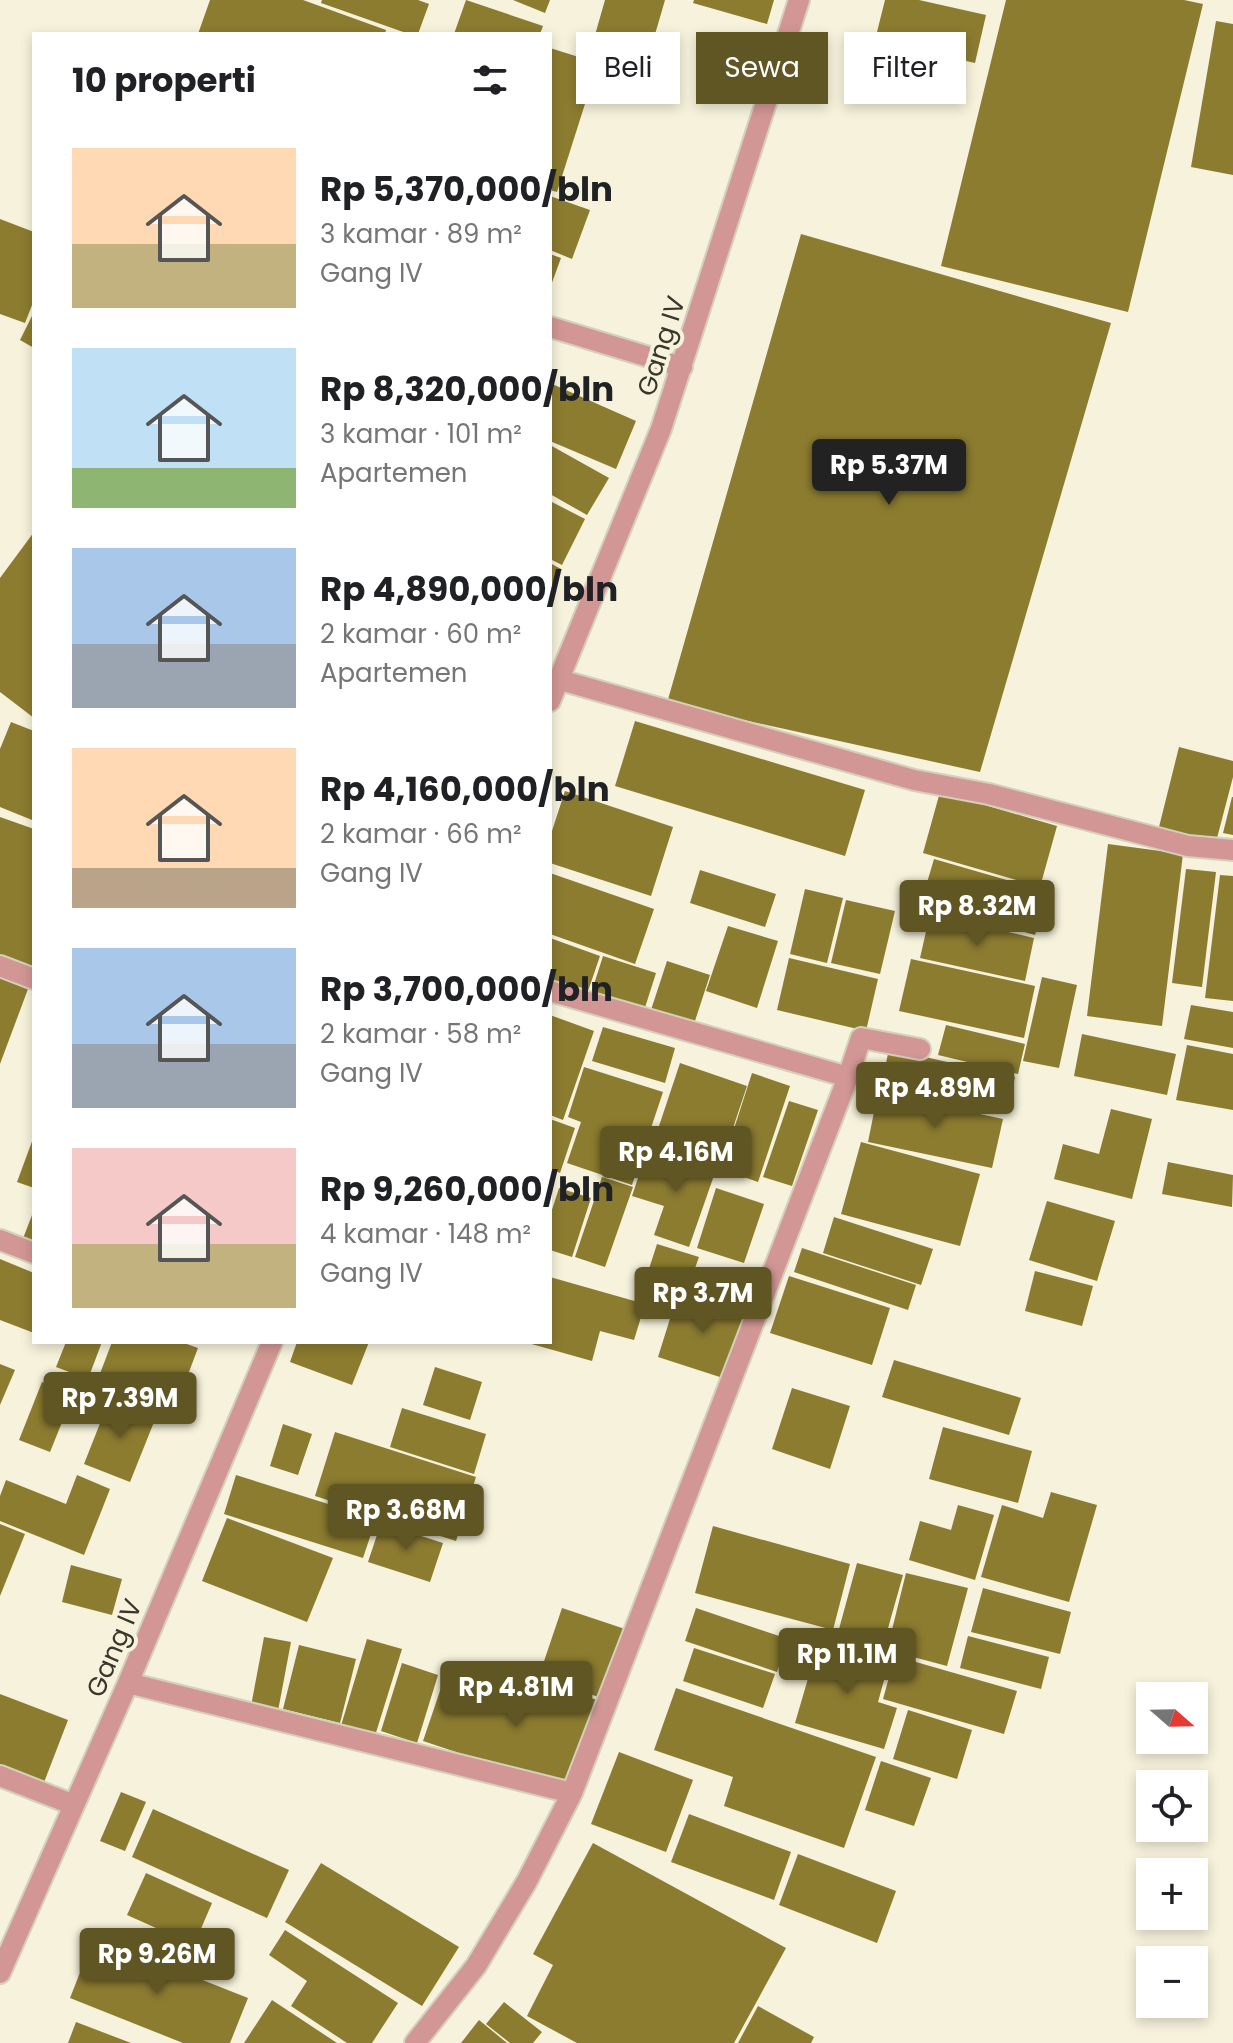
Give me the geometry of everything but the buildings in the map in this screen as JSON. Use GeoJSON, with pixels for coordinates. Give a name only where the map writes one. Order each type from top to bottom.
{"type":"FeatureCollection","features":[{"type":"Feature","properties":{"kind":"street","name":"Gang IV"},"geometry":{"type":"LineString","coordinates":[[552,697],[661,429],[799,0]]}},
{"type":"Feature","properties":{"kind":"street"},"geometry":{"type":"LineString","coordinates":[[552,328],[682,367]]}},
{"type":"Feature","properties":{"kind":"street"},"geometry":{"type":"LineString","coordinates":[[560,680],[914,780],[989,794],[1188,846],[1233,850]]}},
{"type":"Feature","properties":{"kind":"street"},"geometry":{"type":"LineString","coordinates":[[0,966],[32,978]]}},
{"type":"Feature","properties":{"kind":"street"},"geometry":{"type":"LineString","coordinates":[[552,992],[848,1077]]}},
{"type":"Feature","properties":{"kind":"street"},"geometry":{"type":"LineString","coordinates":[[415,2043],[476,1966],[527,1881],[572,1793],[861,1038],[920,1049]]}},
{"type":"Feature","properties":{"kind":"street"},"geometry":{"type":"LineString","coordinates":[[0,1240],[32,1252]]}},
{"type":"Feature","properties":{"kind":"street","name":"Gang IV"},"geometry":{"type":"LineString","coordinates":[[0,1973],[128,1683],[271,1344]]}},
{"type":"Feature","properties":{"kind":"street"},"geometry":{"type":"LineString","coordinates":[[128,1683],[572,1793]]}},
{"type":"Feature","properties":{"kind":"street"},"geometry":{"type":"LineString","coordinates":[[0,1776],[74,1805]]}}]}
